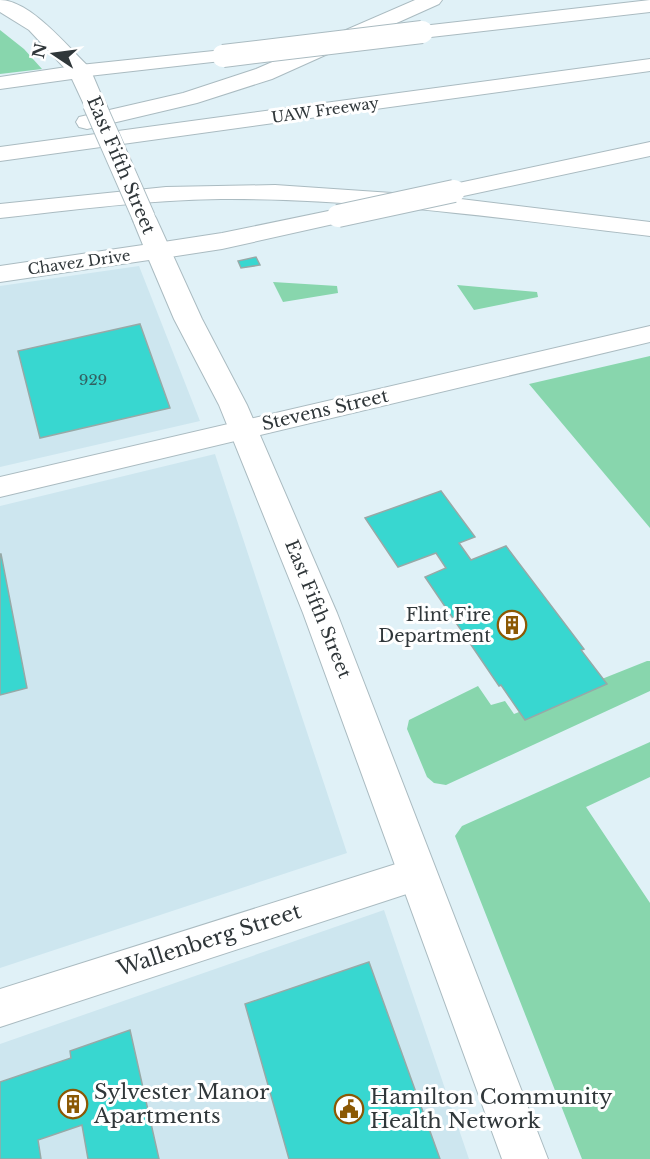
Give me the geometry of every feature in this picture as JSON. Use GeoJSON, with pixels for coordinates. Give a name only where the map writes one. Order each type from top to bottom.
{"type":"FeatureCollection","features":[{"type":"Feature","properties":{"kind":"main road"},"geometry":{"type":"LineString","coordinates":[[24,0],[36,26]]}},
{"type":"Feature","properties":{"kind":"main road"},"geometry":{"type":"LineString","coordinates":[[0,137],[110,118],[198,95],[300,60],[427,0]]}},
{"type":"Feature","properties":{"kind":"main road"},"geometry":{"type":"LineString","coordinates":[[391,17],[432,0]]}},
{"type":"Feature","properties":{"kind":"main road"},"geometry":{"type":"LineString","coordinates":[[0,3],[36,26],[80,71]]}},
{"type":"Feature","properties":{"kind":"main road"},"geometry":{"type":"LineString","coordinates":[[0,83],[80,71],[650,6]]}},
{"type":"Feature","properties":{"kind":"main road","name":"UAW Freeway"},"geometry":{"type":"LineString","coordinates":[[0,154],[650,65]]}},
{"type":"Feature","properties":{"kind":"main road","name":"East Fifth Street"},"geometry":{"type":"LineString","coordinates":[[80,71],[188,320],[244,429],[320,613],[525,1159]]}},
{"type":"Feature","properties":{"kind":"main road","name":"UAW Freeway"},"geometry":{"type":"LineString","coordinates":[[93,163],[558,99]]}},
{"type":"Feature","properties":{"kind":"main road","name":"Chavez Drive"},"geometry":{"type":"LineString","coordinates":[[0,274],[222,241],[338,216],[461,199],[650,149]]}},
{"type":"Feature","properties":{"kind":"main road"},"geometry":{"type":"LineString","coordinates":[[0,211],[126,198],[218,192],[324,194],[461,199],[650,229]]}},
{"type":"Feature","properties":{"kind":"main road"},"geometry":{"type":"LineString","coordinates":[[461,199],[650,235]]}},
{"type":"Feature","properties":{"kind":"street","name":"Stevens Street"},"geometry":{"type":"LineString","coordinates":[[0,487],[650,334]]}},
{"type":"Feature","properties":{"kind":"street","name":"Wallenberg Street"},"geometry":{"type":"LineString","coordinates":[[0,1008],[418,874]]}},
{"type":"Feature","properties":{"kind":"shaded area"},"geometry":{"type":"Polygon","coordinates":[[[139,266],[200,421],[0,467],[0,286],[139,266]]]}},
{"type":"Feature","properties":{"kind":"shaded area"},"geometry":{"type":"Polygon","coordinates":[[[215,454],[347,853],[0,968],[0,506],[215,454]]]}},
{"type":"Feature","properties":{"kind":"shaded area"},"geometry":{"type":"Polygon","coordinates":[[[384,910],[469,1159],[0,1159],[0,1044],[384,910]]]}},
{"type":"Feature","properties":{"kind":"green space"},"geometry":{"type":"Polygon","coordinates":[[[0,30],[24,49],[42,69],[0,74],[0,30]]]}},
{"type":"Feature","properties":{"kind":"green space"},"geometry":{"type":"Polygon","coordinates":[[[273,282],[337,286],[338,293],[283,302],[273,282]]]}},
{"type":"Feature","properties":{"kind":"green space"},"geometry":{"type":"Polygon","coordinates":[[[457,285],[537,292],[538,297],[474,310],[457,285]]]}},
{"type":"Feature","properties":{"kind":"green space"},"geometry":{"type":"Polygon","coordinates":[[[650,356],[650,528],[529,384],[650,356]]]}},
{"type":"Feature","properties":{"kind":"green space"},"geometry":{"type":"Polygon","coordinates":[[[650,661],[650,691],[446,785],[434,783],[427,777],[407,729],[409,720],[478,686],[491,705],[505,701],[514,714],[650,661]]]}},
{"type":"Feature","properties":{"kind":"green space"},"geometry":{"type":"Polygon","coordinates":[[[650,742],[650,777],[586,807],[650,903],[650,1159],[582,1159],[455,836],[462,826],[650,742]]]}},
{"type":"Feature","properties":{"kind":"building"},"geometry":{"type":"Polygon","coordinates":[[[256,257],[260,265],[241,268],[238,261],[256,257]]]}},
{"type":"Feature","properties":{"kind":"building"},"geometry":{"type":"Polygon","coordinates":[[[140,324],[170,408],[40,438],[18,351],[140,324]]]}},
{"type":"Feature","properties":{"kind":"building","name":"Flint Fire Department"},"geometry":{"type":"Polygon","coordinates":[[[441,491],[475,537],[459,543],[471,560],[506,546],[584,649],[581,650],[607,684],[525,720],[501,685],[499,686],[425,577],[446,568],[436,553],[398,567],[365,518],[441,491]]]}},
{"type":"Feature","properties":{"kind":"building"},"geometry":{"type":"Polygon","coordinates":[[[0,554],[27,688],[0,695],[0,554]]]}},
{"type":"Feature","properties":{"kind":"building","name":"Hamilton Community Health Network"},"geometry":{"type":"Polygon","coordinates":[[[369,962],[440,1159],[289,1159],[245,1004],[369,962]]]}},
{"type":"Feature","properties":{"kind":"building","name":"Sylvester Manor Apartments"},"geometry":{"type":"Polygon","coordinates":[[[130,1030],[159,1159],[88,1159],[82,1125],[38,1140],[41,1159],[0,1159],[0,1082],[71,1058],[70,1051],[130,1030]]]}},
{"type":"Feature","properties":{"kind":"place","name":"Flint Fire Department"},"geometry":{"type":"Point","coordinates":[512,625]}},
{"type":"Feature","properties":{"kind":"place","name":"Sylvester Manor Apartments"},"geometry":{"type":"Point","coordinates":[73,1104]}},
{"type":"Feature","properties":{"kind":"place","name":"Hamilton Community Health Network"},"geometry":{"type":"Point","coordinates":[349,1109]}}]}
